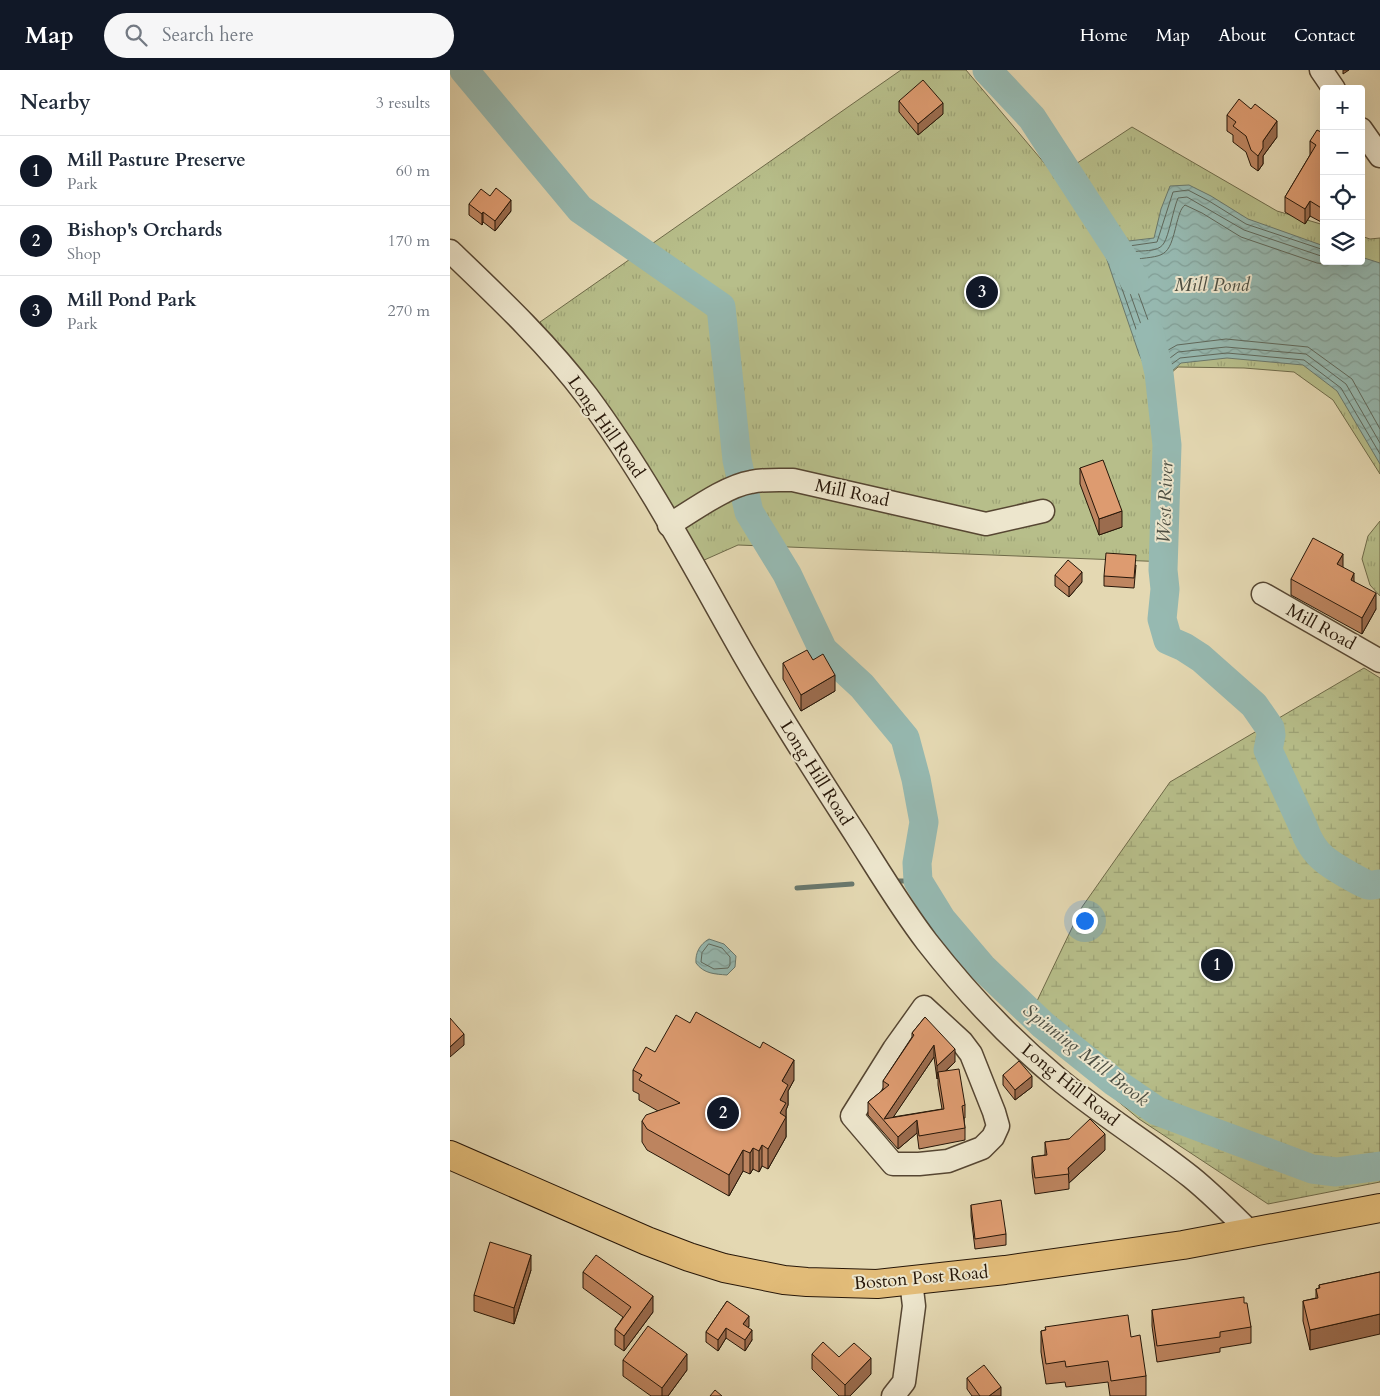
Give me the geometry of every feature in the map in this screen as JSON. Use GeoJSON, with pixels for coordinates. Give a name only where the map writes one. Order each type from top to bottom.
{"type":"FeatureCollection","features":[{"type":"Feature","properties":{"kind":"main road","name":"Boston Post Road"},"geometry":{"type":"LineString","coordinates":[[450,1155],[647,1241],[724,1268],[784,1280],[807,1282],[876,1284],[1078,1261],[1252,1234],[1380,1208]]}},
{"type":"Feature","properties":{"kind":"street"},"geometry":{"type":"LineString","coordinates":[[1321,70],[1331,85]]}},
{"type":"Feature","properties":{"kind":"street"},"geometry":{"type":"LineString","coordinates":[[1362,130],[1380,156]]}},
{"type":"Feature","properties":{"kind":"street","name":"Long Hill Road"},"geometry":{"type":"LineString","coordinates":[[450,251],[520,320],[565,369],[598,412],[634,464],[809,762],[903,909],[953,974],[1000,1026],[1035,1059],[1083,1099],[1209,1191],[1252,1234]]}},
{"type":"Feature","properties":{"kind":"street","name":"Mill Road"},"geometry":{"type":"LineString","coordinates":[[669,525],[740,485],[771,479],[793,480],[986,524],[1043,511]]}},
{"type":"Feature","properties":{"kind":"street","name":"Mill Road"},"geometry":{"type":"LineString","coordinates":[[1263,594],[1380,661]]}},
{"type":"Feature","properties":{"kind":"street"},"geometry":{"type":"LineString","coordinates":[[924,1007],[962,1042],[971,1054],[994,1112],[998,1126],[994,1137],[982,1148],[948,1160],[919,1164],[893,1164],[852,1116],[894,1049],[924,1007]]}},
{"type":"Feature","properties":{"kind":"street"},"geometry":{"type":"LineString","coordinates":[[893,1396],[904,1382],[914,1306],[911,1281]]}},
{"type":"Feature","properties":{"kind":"green space"},"geometry":{"type":"Polygon","coordinates":[[[901,70],[966,70],[1056,177],[1132,127],[1277,211],[1320,224],[1320,265],[1365,265],[1365,237],[1380,238],[1380,474],[1333,400],[1294,372],[1244,368],[1178,367],[1163,380],[1170,433],[1169,562],[738,545],[702,561],[578,373],[540,322],[901,70]]]}},
{"type":"Feature","properties":{"kind":"green space"},"geometry":{"type":"Polygon","coordinates":[[[1380,521],[1380,596],[1370,585],[1362,559],[1368,536],[1380,521]]]}},
{"type":"Feature","properties":{"kind":"green space"},"geometry":{"type":"Polygon","coordinates":[[[1364,668],[1380,678],[1380,1182],[1268,1204],[1139,1119],[1026,1024],[1082,907],[1170,782],[1364,668]]]}},
{"type":"Feature","properties":{"kind":"water","name":"Mill Pond"},"geometry":{"type":"Polygon","coordinates":[[[1189,185],[1248,219],[1320,245],[1320,265],[1365,265],[1365,258],[1380,263],[1380,464],[1337,391],[1303,365],[1227,358],[1181,363],[1171,372],[1148,373],[1139,354],[1105,254],[1120,242],[1154,238],[1161,209],[1170,186],[1189,185]]]}},
{"type":"Feature","properties":{"kind":"water"},"geometry":{"type":"Polygon","coordinates":[[[709,939],[724,944],[736,956],[735,967],[727,975],[706,971],[696,963],[699,949],[709,939]]]}},
{"type":"Feature","properties":{"kind":"building"},"geometry":{"type":"Polygon","coordinates":[[[923,80],[943,103],[918,124],[899,101],[923,80]]]}},
{"type":"Feature","properties":{"kind":"building"},"geometry":{"type":"Polygon","coordinates":[[[1239,99],[1251,109],[1255,104],[1277,121],[1263,141],[1263,148],[1258,156],[1251,150],[1246,136],[1233,126],[1236,122],[1227,115],[1239,99]]]}},
{"type":"Feature","properties":{"kind":"building"},"geometry":{"type":"Polygon","coordinates":[[[1317,130],[1320,132],[1320,207],[1310,201],[1305,209],[1285,197],[1316,145],[1310,141],[1317,130]]]}},
{"type":"Feature","properties":{"kind":"building"},"geometry":{"type":"Polygon","coordinates":[[[496,188],[511,200],[495,221],[469,204],[481,189],[490,196],[496,188]]]}},
{"type":"Feature","properties":{"kind":"building"},"geometry":{"type":"Polygon","coordinates":[[[1103,460],[1122,511],[1099,519],[1080,468],[1103,460]]]}},
{"type":"Feature","properties":{"kind":"building"},"geometry":{"type":"Polygon","coordinates":[[[1313,538],[1343,554],[1337,564],[1354,573],[1351,580],[1376,593],[1362,618],[1291,579],[1313,538]]]}},
{"type":"Feature","properties":{"kind":"building"},"geometry":{"type":"Polygon","coordinates":[[[1106,553],[1136,555],[1134,578],[1104,576],[1106,553]]]}},
{"type":"Feature","properties":{"kind":"building"},"geometry":{"type":"Polygon","coordinates":[[[1068,560],[1082,572],[1069,587],[1055,575],[1068,560]]]}},
{"type":"Feature","properties":{"kind":"building"},"geometry":{"type":"Polygon","coordinates":[[[807,650],[813,660],[823,654],[835,675],[801,695],[783,663],[807,650]]]}},
{"type":"Feature","properties":{"kind":"building"},"geometry":{"type":"Polygon","coordinates":[[[696,1012],[760,1048],[763,1042],[794,1060],[782,1081],[788,1085],[780,1100],[786,1103],[780,1113],[786,1117],[768,1149],[762,1145],[759,1151],[753,1148],[750,1153],[743,1150],[729,1175],[647,1129],[642,1121],[646,1115],[680,1103],[639,1080],[642,1075],[633,1070],[646,1047],[655,1052],[676,1015],[690,1023],[696,1012]]]}},
{"type":"Feature","properties":{"kind":"building"},"geometry":{"type":"Polygon","coordinates":[[[925,1017],[955,1049],[937,1066],[934,1045],[884,1119],[944,1109],[938,1072],[959,1069],[965,1105],[962,1106],[965,1128],[919,1136],[917,1120],[898,1137],[868,1102],[889,1085],[883,1081],[914,1035],[912,1033],[925,1017]]]}},
{"type":"Feature","properties":{"kind":"building"},"geometry":{"type":"Polygon","coordinates":[[[450,1018],[464,1034],[450,1047],[450,1018]]]}},
{"type":"Feature","properties":{"kind":"building"},"geometry":{"type":"Polygon","coordinates":[[[1019,1061],[1032,1076],[1015,1090],[1003,1075],[1019,1061]]]}},
{"type":"Feature","properties":{"kind":"building"},"geometry":{"type":"Polygon","coordinates":[[[1090,1119],[1105,1134],[1068,1168],[1069,1174],[1035,1178],[1032,1157],[1047,1155],[1045,1142],[1069,1139],[1090,1119]]]}},
{"type":"Feature","properties":{"kind":"building"},"geometry":{"type":"Polygon","coordinates":[[[1001,1200],[1006,1234],[975,1239],[971,1205],[1001,1200]]]}},
{"type":"Feature","properties":{"kind":"building"},"geometry":{"type":"Polygon","coordinates":[[[490,1242],[531,1255],[514,1308],[474,1295],[490,1242]]]}},
{"type":"Feature","properties":{"kind":"building"},"geometry":{"type":"Polygon","coordinates":[[[596,1255],[653,1296],[624,1336],[615,1329],[631,1307],[583,1272],[596,1255]]]}},
{"type":"Feature","properties":{"kind":"building"},"geometry":{"type":"Polygon","coordinates":[[[1380,1272],[1380,1314],[1310,1330],[1303,1301],[1318,1298],[1316,1289],[1320,1288],[1319,1285],[1380,1272]]]}},
{"type":"Feature","properties":{"kind":"building"},"geometry":{"type":"Polygon","coordinates":[[[1244,1297],[1244,1303],[1247,1303],[1251,1327],[1220,1332],[1220,1337],[1157,1346],[1152,1310],[1244,1297]]]}},
{"type":"Feature","properties":{"kind":"building"},"geometry":{"type":"Polygon","coordinates":[[[727,1301],[749,1316],[743,1324],[752,1330],[745,1340],[726,1328],[718,1340],[706,1332],[727,1301]]]}},
{"type":"Feature","properties":{"kind":"building"},"geometry":{"type":"Polygon","coordinates":[[[1128,1315],[1131,1337],[1140,1335],[1146,1376],[1111,1381],[1108,1361],[1066,1367],[1065,1361],[1046,1364],[1041,1331],[1046,1330],[1045,1327],[1128,1315]]]}},
{"type":"Feature","properties":{"kind":"building"},"geometry":{"type":"Polygon","coordinates":[[[648,1326],[687,1354],[662,1388],[623,1360],[648,1326]]]}},
{"type":"Feature","properties":{"kind":"building"},"geometry":{"type":"Polygon","coordinates":[[[823,1342],[839,1357],[854,1343],[871,1358],[845,1385],[812,1354],[823,1342]]]}},
{"type":"Feature","properties":{"kind":"building"},"geometry":{"type":"Polygon","coordinates":[[[984,1365],[1001,1387],[989,1396],[980,1396],[967,1378],[984,1365]]]}},
{"type":"Feature","properties":{"kind":"building"},"geometry":{"type":"Polygon","coordinates":[[[715,1390],[722,1396],[710,1396],[715,1390]]]}},
{"type":"Feature","properties":{"kind":"waterway"},"geometry":{"type":"LineString","coordinates":[[464,70],[580,209],[721,307],[737,460],[749,512],[787,574],[823,650],[862,686],[905,738],[916,779],[924,822],[917,863],[918,881],[942,920],[982,967],[1043,1025],[1113,1081],[1157,1111],[1312,1169],[1336,1172],[1380,1166]]}},
{"type":"Feature","properties":{"kind":"waterway","name":"West River"},"geometry":{"type":"LineString","coordinates":[[987,70],[1032,118],[1126,263],[1134,280]]}},
{"type":"Feature","properties":{"kind":"waterway","name":"West River"},"geometry":{"type":"LineString","coordinates":[[1150,334],[1159,373],[1167,445],[1163,570],[1165,589],[1162,619],[1168,640],[1184,647],[1201,658],[1254,705],[1270,728],[1271,735],[1268,750],[1311,844],[1317,852],[1324,859],[1358,880],[1368,885],[1380,884]]}},
{"type":"Feature","properties":{"kind":"waterway","name":"Spinning Mill Brook"},"geometry":{"type":"LineString","coordinates":[[896,881],[918,881]]}},
{"type":"Feature","properties":{"kind":"waterway","name":"Spinning Mill Brook"},"geometry":{"type":"LineString","coordinates":[[797,888],[852,884]]}},
{"type":"Feature","properties":{"kind":"place","name":"Mill Pond Park"},"geometry":{"type":"Point","coordinates":[982,292]}},
{"type":"Feature","properties":{"kind":"place","name":"Mill Pasture Preserve"},"geometry":{"type":"Point","coordinates":[1217,965]}},
{"type":"Feature","properties":{"kind":"place","name":"Bishop's Orchards"},"geometry":{"type":"Point","coordinates":[723,1113]}}]}
